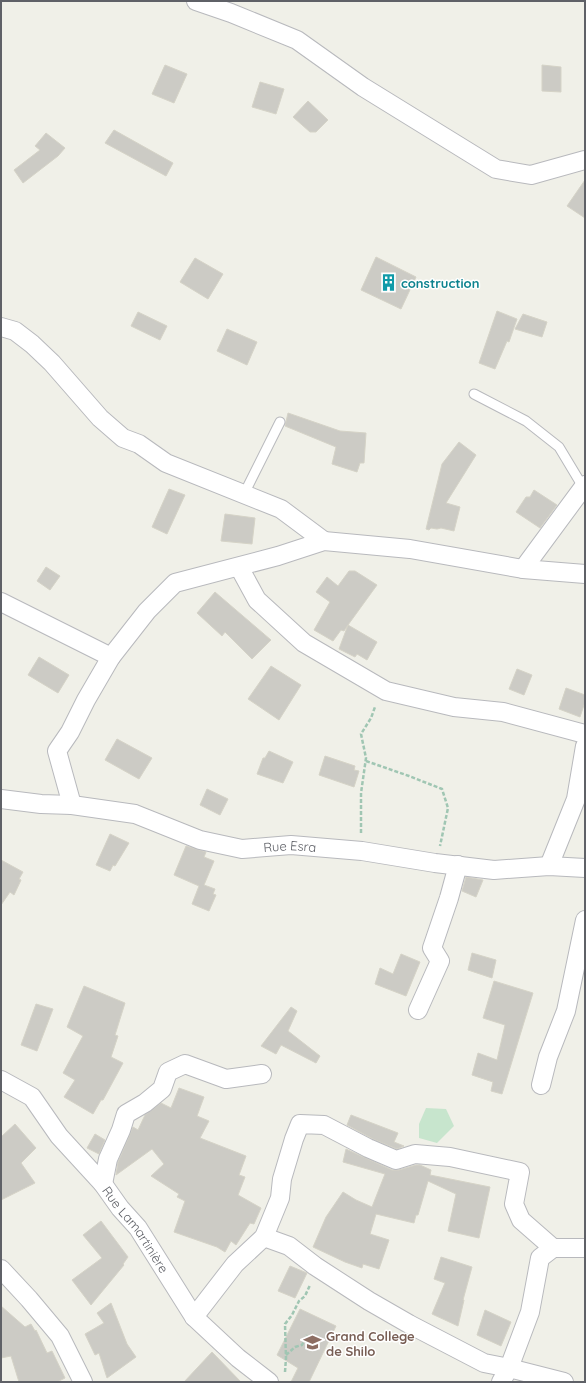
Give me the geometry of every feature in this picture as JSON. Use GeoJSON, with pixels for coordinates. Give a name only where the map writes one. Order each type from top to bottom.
{"type":"FeatureCollection","features":[{"type":"Feature","properties":{"kind":"street"},"geometry":{"type":"LineString","coordinates":[[196,1],[231,13],[297,40],[363,87],[496,169],[531,175],[585,160]]}},
{"type":"Feature","properties":{"kind":"street"},"geometry":{"type":"LineString","coordinates":[[1,327],[15,331],[37,349],[52,363],[100,418],[123,438],[139,444],[166,463],[281,509],[324,541]]}},
{"type":"Feature","properties":{"kind":"street"},"geometry":{"type":"LineString","coordinates":[[523,569],[584,486]]}},
{"type":"Feature","properties":{"kind":"street"},"geometry":{"type":"LineString","coordinates":[[72,805],[57,751],[70,732],[86,700],[111,657],[147,611],[175,583],[239,567],[324,541],[410,548],[523,569],[585,574]]}},
{"type":"Feature","properties":{"kind":"street"},"geometry":{"type":"LineString","coordinates":[[239,567],[257,600],[304,643],[386,691],[454,707],[503,712],[585,734]]}},
{"type":"Feature","properties":{"kind":"street"},"geometry":{"type":"LineString","coordinates":[[1,602],[111,657]]}},
{"type":"Feature","properties":{"kind":"street"},"geometry":{"type":"LineString","coordinates":[[549,866],[576,799],[585,746]]}},
{"type":"Feature","properties":{"kind":"street","name":"Rue Esra"},"geometry":{"type":"LineString","coordinates":[[1,799],[41,804],[72,805],[135,814],[200,840],[242,849],[291,845],[362,851],[494,870],[549,866],[585,868]]}},
{"type":"Feature","properties":{"kind":"street"},"geometry":{"type":"LineString","coordinates":[[418,1010],[440,961],[432,948],[449,898],[458,865]]}},
{"type":"Feature","properties":{"kind":"street"},"geometry":{"type":"LineString","coordinates":[[541,1085],[548,1057],[566,1011],[585,920]]}},
{"type":"Feature","properties":{"kind":"street"},"geometry":{"type":"LineString","coordinates":[[102,1184],[108,1158],[121,1130],[126,1114],[145,1103],[162,1089],[168,1072],[185,1064],[226,1079],[262,1074]]}},
{"type":"Feature","properties":{"kind":"street","name":"Rue Lamartinière"},"geometry":{"type":"LineString","coordinates":[[1,1080],[32,1097],[59,1136],[102,1184],[120,1208],[138,1228],[194,1317],[238,1358],[277,1378]]}},
{"type":"Feature","properties":{"kind":"street"},"geometry":{"type":"LineString","coordinates":[[194,1317],[235,1264],[264,1237],[280,1198],[282,1179],[300,1124],[324,1126],[396,1160],[415,1154],[450,1156],[520,1172],[514,1204],[521,1220],[553,1248]]}},
{"type":"Feature","properties":{"kind":"street"},"geometry":{"type":"LineString","coordinates":[[264,1237],[289,1246],[315,1266],[369,1301],[505,1375],[564,1382]]}},
{"type":"Feature","properties":{"kind":"street"},"geometry":{"type":"LineString","coordinates":[[505,1375],[530,1312],[540,1258],[553,1248],[585,1248]]}},
{"type":"Feature","properties":{"kind":"street"},"geometry":{"type":"LineString","coordinates":[[1,1269],[60,1336],[83,1382]]}},
{"type":"Feature","properties":{"kind":"lane"},"geometry":{"type":"LineString","coordinates":[[474,394],[526,421],[559,447],[584,486]]}},
{"type":"Feature","properties":{"kind":"lane"},"geometry":{"type":"LineString","coordinates":[[244,494],[280,422]]}},
{"type":"Feature","properties":{"kind":"path"},"geometry":{"type":"LineString","coordinates":[[362,851],[361,793],[366,761],[361,734],[371,718],[377,699],[386,691]]}},
{"type":"Feature","properties":{"kind":"path"},"geometry":{"type":"LineString","coordinates":[[366,761],[442,789],[448,808],[440,848],[439,863]]}},
{"type":"Feature","properties":{"kind":"path"},"geometry":{"type":"LineString","coordinates":[[277,1378],[286,1356],[285,1324],[292,1315],[299,1301],[305,1296],[315,1266]]}},
{"type":"Feature","properties":{"kind":"path"},"geometry":{"type":"LineString","coordinates":[[286,1356],[295,1348],[302,1345],[307,1335]]}},
{"type":"Feature","properties":{"kind":"green space"},"geometry":{"type":"Polygon","coordinates":[[[426,1108],[446,1109],[454,1126],[437,1143],[419,1138],[419,1124],[426,1108]]]}},
{"type":"Feature","properties":{"kind":"building"},"geometry":{"type":"Polygon","coordinates":[[[165,65],[187,74],[174,103],[152,94],[165,65]]]}},
{"type":"Feature","properties":{"kind":"building"},"geometry":{"type":"Polygon","coordinates":[[[542,65],[561,67],[561,92],[542,91],[542,65]]]}},
{"type":"Feature","properties":{"kind":"building"},"geometry":{"type":"Polygon","coordinates":[[[260,82],[284,89],[276,114],[252,107],[260,82]]]}},
{"type":"Feature","properties":{"kind":"building"},"geometry":{"type":"Polygon","coordinates":[[[308,101],[328,120],[316,132],[310,132],[293,117],[308,101]]]}},
{"type":"Feature","properties":{"kind":"building"},"geometry":{"type":"Polygon","coordinates":[[[114,130],[173,163],[166,176],[105,143],[114,130]]]}},
{"type":"Feature","properties":{"kind":"building"},"geometry":{"type":"Polygon","coordinates":[[[46,133],[65,148],[58,156],[23,183],[14,170],[40,150],[35,146],[46,133]]]}},
{"type":"Feature","properties":{"kind":"building"},"geometry":{"type":"Polygon","coordinates":[[[585,180],[585,218],[567,206],[585,180]]]}},
{"type":"Feature","properties":{"kind":"building","name":"construction"},"geometry":{"type":"Polygon","coordinates":[[[376,257],[416,277],[401,309],[361,290],[376,257]]]}},
{"type":"Feature","properties":{"kind":"building"},"geometry":{"type":"Polygon","coordinates":[[[195,258],[223,274],[208,299],[180,282],[195,258]]]}},
{"type":"Feature","properties":{"kind":"building"},"geometry":{"type":"Polygon","coordinates":[[[497,311],[517,319],[509,342],[507,341],[495,369],[479,363],[497,311]]]}},
{"type":"Feature","properties":{"kind":"building"},"geometry":{"type":"Polygon","coordinates":[[[138,312],[167,326],[160,340],[131,326],[138,312]]]}},
{"type":"Feature","properties":{"kind":"building"},"geometry":{"type":"Polygon","coordinates":[[[523,314],[547,322],[542,337],[515,329],[523,314]]]}},
{"type":"Feature","properties":{"kind":"building"},"geometry":{"type":"Polygon","coordinates":[[[227,329],[257,342],[247,365],[217,351],[227,329]]]}},
{"type":"Feature","properties":{"kind":"building"},"geometry":{"type":"Polygon","coordinates":[[[288,413],[340,431],[366,433],[364,463],[360,463],[357,472],[332,464],[336,447],[285,426],[288,413]]]}},
{"type":"Feature","properties":{"kind":"building"},"geometry":{"type":"Polygon","coordinates":[[[459,442],[476,455],[446,503],[460,507],[454,531],[441,528],[426,529],[442,464],[459,442]]]}},
{"type":"Feature","properties":{"kind":"building"},"geometry":{"type":"Polygon","coordinates":[[[169,489],[185,495],[167,534],[152,527],[169,489]]]}},
{"type":"Feature","properties":{"kind":"building"},"geometry":{"type":"Polygon","coordinates":[[[534,490],[557,505],[540,528],[516,512],[526,497],[530,497],[534,490]]]}},
{"type":"Feature","properties":{"kind":"building"},"geometry":{"type":"Polygon","coordinates":[[[225,514],[255,518],[252,544],[221,541],[225,514]]]}},
{"type":"Feature","properties":{"kind":"building"},"geometry":{"type":"Polygon","coordinates":[[[46,567],[60,576],[50,590],[37,581],[46,567]]]}},
{"type":"Feature","properties":{"kind":"building"},"geometry":{"type":"Polygon","coordinates":[[[349,571],[355,571],[377,585],[344,631],[341,630],[333,641],[314,630],[330,602],[316,592],[327,577],[338,586],[349,571]]]}},
{"type":"Feature","properties":{"kind":"building"},"geometry":{"type":"Polygon","coordinates":[[[215,592],[271,640],[252,659],[225,632],[222,636],[197,613],[215,592]]]}},
{"type":"Feature","properties":{"kind":"building"},"geometry":{"type":"Polygon","coordinates":[[[348,625],[377,642],[367,660],[357,654],[355,657],[339,649],[348,625]]]}},
{"type":"Feature","properties":{"kind":"building"},"geometry":{"type":"Polygon","coordinates":[[[39,657],[69,675],[58,693],[28,675],[39,657]]]}},
{"type":"Feature","properties":{"kind":"building"},"geometry":{"type":"Polygon","coordinates":[[[271,666],[301,685],[279,720],[248,699],[271,666]]]}},
{"type":"Feature","properties":{"kind":"building"},"geometry":{"type":"Polygon","coordinates":[[[517,669],[532,675],[524,695],[509,689],[517,669]]]}},
{"type":"Feature","properties":{"kind":"building"},"geometry":{"type":"Polygon","coordinates":[[[566,688],[585,695],[585,702],[580,717],[559,709],[566,688]]]}},
{"type":"Feature","properties":{"kind":"building"},"geometry":{"type":"Polygon","coordinates":[[[117,739],[152,758],[139,779],[105,760],[117,739]]]}},
{"type":"Feature","properties":{"kind":"building"},"geometry":{"type":"Polygon","coordinates":[[[269,751],[293,762],[283,783],[257,774],[263,758],[265,758],[269,751]]]}},
{"type":"Feature","properties":{"kind":"building"},"geometry":{"type":"Polygon","coordinates":[[[325,756],[355,766],[354,770],[359,771],[354,787],[319,775],[325,756]]]}},
{"type":"Feature","properties":{"kind":"building"},"geometry":{"type":"Polygon","coordinates":[[[207,789],[228,799],[220,815],[200,805],[207,789]]]}},
{"type":"Feature","properties":{"kind":"building"},"geometry":{"type":"Polygon","coordinates":[[[110,834],[129,843],[115,866],[113,865],[110,871],[96,865],[110,834]]]}},
{"type":"Feature","properties":{"kind":"building"},"geometry":{"type":"Polygon","coordinates":[[[186,846],[206,852],[204,857],[214,861],[204,885],[215,889],[213,894],[216,895],[209,911],[192,904],[199,886],[174,875],[186,846]]]}},
{"type":"Feature","properties":{"kind":"building"},"geometry":{"type":"Polygon","coordinates":[[[1,860],[23,872],[14,895],[10,892],[1,905],[1,860]]]}},
{"type":"Feature","properties":{"kind":"building"},"geometry":{"type":"Polygon","coordinates":[[[466,877],[483,880],[476,897],[462,891],[466,877]]]}},
{"type":"Feature","properties":{"kind":"building"},"geometry":{"type":"Polygon","coordinates":[[[472,953],[496,960],[492,978],[468,970],[472,953]]]}},
{"type":"Feature","properties":{"kind":"building"},"geometry":{"type":"Polygon","coordinates":[[[401,954],[420,962],[406,996],[375,984],[380,968],[393,974],[401,954]]]}},
{"type":"Feature","properties":{"kind":"building"},"geometry":{"type":"Polygon","coordinates":[[[494,981],[533,993],[502,1094],[491,1091],[493,1082],[472,1075],[478,1053],[497,1060],[505,1025],[483,1018],[494,981]]]}},
{"type":"Feature","properties":{"kind":"building"},"geometry":{"type":"Polygon","coordinates":[[[84,986],[125,1003],[115,1035],[118,1036],[111,1057],[123,1063],[103,1100],[101,1100],[93,1114],[64,1097],[75,1080],[63,1073],[83,1036],[67,1027],[84,986]]]}},
{"type":"Feature","properties":{"kind":"building"},"geometry":{"type":"Polygon","coordinates":[[[36,1004],[53,1009],[37,1051],[21,1045],[36,1004]]]}},
{"type":"Feature","properties":{"kind":"building"},"geometry":{"type":"Polygon","coordinates":[[[291,1007],[297,1011],[288,1031],[320,1056],[316,1063],[281,1045],[276,1054],[261,1046],[291,1007]]]}},
{"type":"Feature","properties":{"kind":"building"},"geometry":{"type":"Polygon","coordinates":[[[179,1088],[204,1097],[197,1116],[209,1121],[200,1138],[246,1156],[239,1175],[245,1177],[238,1195],[261,1208],[254,1224],[250,1223],[236,1245],[231,1241],[225,1252],[217,1247],[174,1232],[185,1201],[177,1197],[179,1194],[151,1176],[164,1164],[152,1149],[116,1175],[118,1162],[133,1127],[138,1130],[145,1115],[161,1103],[171,1108],[179,1088]]]}},
{"type":"Feature","properties":{"kind":"building"},"geometry":{"type":"Polygon","coordinates":[[[351,1115],[398,1133],[394,1142],[404,1146],[397,1149],[373,1139],[347,1125],[351,1115]]]}},
{"type":"Feature","properties":{"kind":"building"},"geometry":{"type":"Polygon","coordinates":[[[15,1124],[36,1148],[21,1163],[35,1183],[1,1200],[1,1137],[15,1124]]]}},
{"type":"Feature","properties":{"kind":"building"},"geometry":{"type":"Polygon","coordinates":[[[95,1134],[105,1140],[99,1154],[87,1148],[95,1134]]]}},
{"type":"Feature","properties":{"kind":"building"},"geometry":{"type":"Polygon","coordinates":[[[346,1149],[392,1170],[399,1170],[420,1165],[431,1170],[430,1175],[490,1187],[479,1238],[448,1231],[456,1194],[428,1181],[418,1215],[416,1215],[414,1223],[376,1214],[370,1234],[389,1240],[379,1269],[363,1264],[362,1268],[313,1247],[326,1217],[343,1192],[372,1207],[385,1174],[343,1162],[346,1149]]]}},
{"type":"Feature","properties":{"kind":"building"},"geometry":{"type":"Polygon","coordinates":[[[101,1221],[128,1257],[123,1264],[124,1265],[91,1305],[72,1280],[102,1258],[83,1235],[101,1221]]]}},
{"type":"Feature","properties":{"kind":"building"},"geometry":{"type":"Polygon","coordinates":[[[441,1257],[472,1267],[458,1326],[432,1314],[445,1283],[434,1279],[441,1257]]]}},
{"type":"Feature","properties":{"kind":"building"},"geometry":{"type":"Polygon","coordinates":[[[290,1266],[307,1273],[295,1298],[278,1291],[290,1266]]]}},
{"type":"Feature","properties":{"kind":"building"},"geometry":{"type":"Polygon","coordinates":[[[111,1303],[127,1344],[136,1357],[107,1378],[99,1353],[95,1355],[85,1334],[104,1323],[97,1313],[111,1303]]]}},
{"type":"Feature","properties":{"kind":"building"},"geometry":{"type":"Polygon","coordinates":[[[1,1306],[25,1327],[31,1324],[35,1331],[36,1330],[47,1353],[52,1351],[65,1378],[57,1382],[19,1382],[11,1356],[1,1358],[1,1306]]]}},
{"type":"Feature","properties":{"kind":"building"},"geometry":{"type":"Polygon","coordinates":[[[300,1309],[336,1326],[309,1382],[291,1382],[298,1368],[277,1355],[300,1309]]]}},
{"type":"Feature","properties":{"kind":"building"},"geometry":{"type":"Polygon","coordinates":[[[485,1310],[511,1322],[501,1346],[477,1335],[485,1310]]]}},
{"type":"Feature","properties":{"kind":"building"},"geometry":{"type":"Polygon","coordinates":[[[212,1352],[241,1382],[184,1382],[212,1352]]]}},
{"type":"Feature","properties":{"kind":"place","name":"construction"},"geometry":{"type":"Point","coordinates":[388,283]}},
{"type":"Feature","properties":{"kind":"place","name":"Grand College de Shilo"},"geometry":{"type":"Point","coordinates":[313,1343]}}]}
